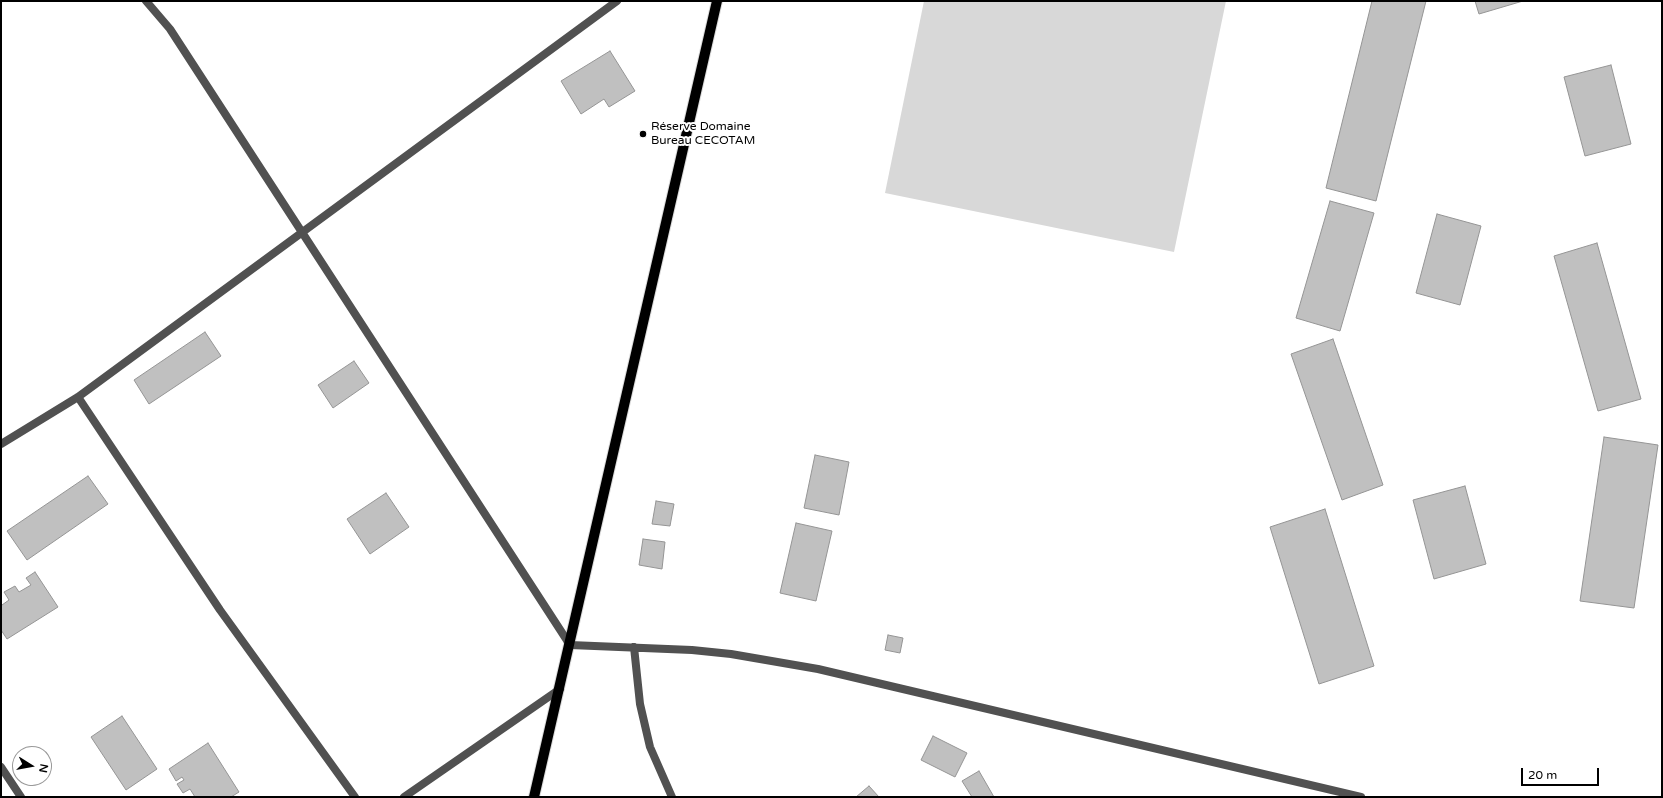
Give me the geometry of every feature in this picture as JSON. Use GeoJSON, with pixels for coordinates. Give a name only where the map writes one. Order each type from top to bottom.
{"type":"FeatureCollection","features":[{"type":"Feature","properties":{"kind":"main road"},"geometry":{"type":"LineString","coordinates":[[534,797],[717,1]]}},
{"type":"Feature","properties":{"kind":"street"},"geometry":{"type":"LineString","coordinates":[[146,1],[170,30],[570,645],[634,647],[731,654],[818,669],[1361,797]]}},
{"type":"Feature","properties":{"kind":"street"},"geometry":{"type":"LineString","coordinates":[[1,444],[78,397],[617,1]]}},
{"type":"Feature","properties":{"kind":"street"},"geometry":{"type":"LineString","coordinates":[[78,397],[220,610],[355,797]]}},
{"type":"Feature","properties":{"kind":"street"},"geometry":{"type":"LineString","coordinates":[[634,647],[640,704],[650,747],[672,797]]}},
{"type":"Feature","properties":{"kind":"street"},"geometry":{"type":"LineString","coordinates":[[404,797],[560,689]]}},
{"type":"Feature","properties":{"kind":"street"},"geometry":{"type":"LineString","coordinates":[[1,767],[21,797]]}},
{"type":"Feature","properties":{"kind":"shaded area"},"geometry":{"type":"Polygon","coordinates":[[[924,1],[1226,1],[1174,252],[885,193],[924,1]]]}},
{"type":"Feature","properties":{"kind":"building"},"geometry":{"type":"Polygon","coordinates":[[[1372,1],[1426,1],[1376,201],[1326,188],[1372,1]]]}},
{"type":"Feature","properties":{"kind":"building"},"geometry":{"type":"Polygon","coordinates":[[[1475,1],[1523,1],[1479,14],[1475,1]]]}},
{"type":"Feature","properties":{"kind":"building"},"geometry":{"type":"Polygon","coordinates":[[[610,51],[635,91],[609,107],[604,99],[581,114],[561,81],[610,51]]]}},
{"type":"Feature","properties":{"kind":"building"},"geometry":{"type":"Polygon","coordinates":[[[1611,65],[1631,144],[1585,156],[1564,77],[1611,65]]]}},
{"type":"Feature","properties":{"kind":"building"},"geometry":{"type":"Polygon","coordinates":[[[1330,201],[1374,213],[1340,331],[1296,318],[1330,201]]]}},
{"type":"Feature","properties":{"kind":"building"},"geometry":{"type":"Polygon","coordinates":[[[1437,214],[1481,226],[1460,305],[1416,293],[1437,214]]]}},
{"type":"Feature","properties":{"kind":"building"},"geometry":{"type":"Polygon","coordinates":[[[1597,243],[1641,399],[1598,411],[1554,256],[1597,243]]]}},
{"type":"Feature","properties":{"kind":"building"},"geometry":{"type":"Polygon","coordinates":[[[205,332],[221,356],[149,404],[134,380],[205,332]]]}},
{"type":"Feature","properties":{"kind":"building"},"geometry":{"type":"Polygon","coordinates":[[[1333,339],[1383,485],[1342,500],[1291,354],[1333,339]]]}},
{"type":"Feature","properties":{"kind":"building"},"geometry":{"type":"Polygon","coordinates":[[[354,361],[369,383],[333,408],[318,385],[354,361]]]}},
{"type":"Feature","properties":{"kind":"building"},"geometry":{"type":"Polygon","coordinates":[[[1604,437],[1658,445],[1634,608],[1580,601],[1604,437]]]}},
{"type":"Feature","properties":{"kind":"building"},"geometry":{"type":"Polygon","coordinates":[[[815,455],[849,462],[839,515],[804,508],[815,455]]]}},
{"type":"Feature","properties":{"kind":"building"},"geometry":{"type":"Polygon","coordinates":[[[88,476],[108,504],[27,560],[7,531],[88,476]]]}},
{"type":"Feature","properties":{"kind":"building"},"geometry":{"type":"Polygon","coordinates":[[[1465,486],[1486,564],[1434,579],[1413,500],[1465,486]]]}},
{"type":"Feature","properties":{"kind":"building"},"geometry":{"type":"Polygon","coordinates":[[[386,493],[409,527],[370,554],[347,519],[386,493]]]}},
{"type":"Feature","properties":{"kind":"building"},"geometry":{"type":"Polygon","coordinates":[[[656,501],[674,504],[670,526],[652,524],[656,501]]]}},
{"type":"Feature","properties":{"kind":"building"},"geometry":{"type":"Polygon","coordinates":[[[1325,509],[1374,666],[1319,684],[1270,527],[1325,509]]]}},
{"type":"Feature","properties":{"kind":"building"},"geometry":{"type":"Polygon","coordinates":[[[796,523],[832,531],[816,601],[780,593],[796,523]]]}},
{"type":"Feature","properties":{"kind":"building"},"geometry":{"type":"Polygon","coordinates":[[[643,539],[665,542],[662,569],[639,565],[643,539]]]}},
{"type":"Feature","properties":{"kind":"building"},"geometry":{"type":"Polygon","coordinates":[[[35,572],[58,607],[7,639],[1,630],[1,603],[2,605],[9,600],[4,592],[15,586],[19,592],[31,585],[26,578],[35,572]]]}},
{"type":"Feature","properties":{"kind":"building"},"geometry":{"type":"Polygon","coordinates":[[[888,635],[903,638],[900,653],[885,650],[888,635]]]}},
{"type":"Feature","properties":{"kind":"building"},"geometry":{"type":"Polygon","coordinates":[[[122,716],[157,769],[126,790],[91,737],[122,716]]]}},
{"type":"Feature","properties":{"kind":"building"},"geometry":{"type":"Polygon","coordinates":[[[933,736],[967,753],[955,777],[921,760],[933,736]]]}},
{"type":"Feature","properties":{"kind":"building"},"geometry":{"type":"Polygon","coordinates":[[[208,743],[239,792],[231,797],[195,797],[190,789],[183,793],[177,784],[184,780],[182,777],[176,781],[169,769],[208,743]]]}},
{"type":"Feature","properties":{"kind":"building"},"geometry":{"type":"Polygon","coordinates":[[[979,771],[994,797],[972,797],[962,781],[979,771]]]}},
{"type":"Feature","properties":{"kind":"building"},"geometry":{"type":"Polygon","coordinates":[[[869,786],[879,797],[856,797],[869,786]]]}},
{"type":"Feature","properties":{"kind":"place","name":"Réserve Domaine Bureau CECOTAM"},"geometry":{"type":"Point","coordinates":[643,134]}}]}
